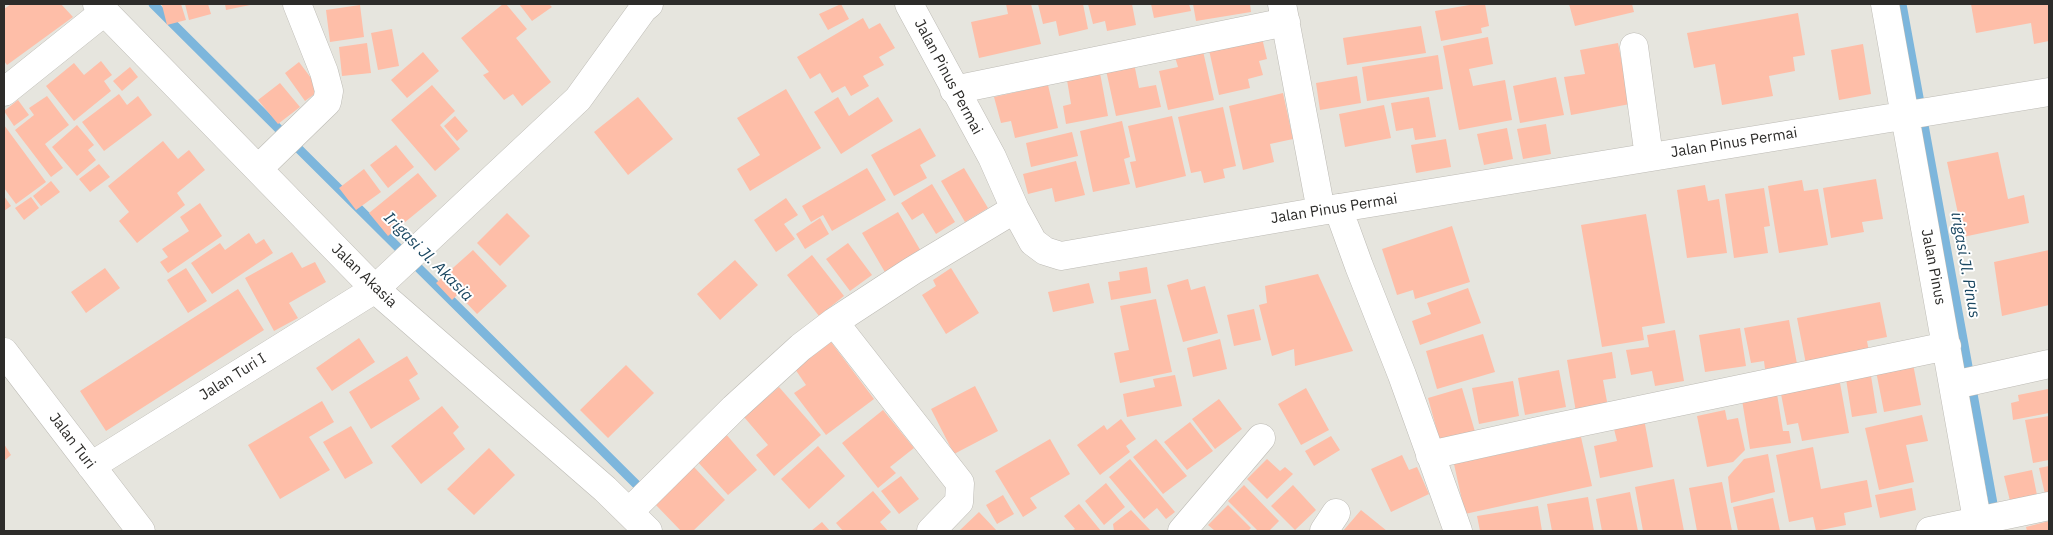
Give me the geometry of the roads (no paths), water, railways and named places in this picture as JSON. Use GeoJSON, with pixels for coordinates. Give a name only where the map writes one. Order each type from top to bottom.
{"type":"FeatureCollection","features":[{"type":"Feature","properties":{"kind":"street"},"geometry":{"type":"LineString","coordinates":[[258,169],[327,102],[328,91],[324,72],[297,4]]}},
{"type":"Feature","properties":{"kind":"street","name":"Jalan Turi I"},"geometry":{"type":"LineString","coordinates":[[91,466],[375,289],[578,99],[643,9],[649,4]]}},
{"type":"Feature","properties":{"kind":"street","name":"Jalan Pinus Permai"},"geometry":{"type":"LineString","coordinates":[[909,4],[992,157],[1015,209],[1033,242],[1045,251],[1060,256],[1329,209],[2049,92]]}},
{"type":"Feature","properties":{"kind":"street","name":"Jalan Pinus"},"geometry":{"type":"LineString","coordinates":[[1885,4],[1979,526]]}},
{"type":"Feature","properties":{"kind":"street"},"geometry":{"type":"LineString","coordinates":[[4,92],[101,8]]}},
{"type":"Feature","properties":{"kind":"street","name":"Jalan Akasia"},"geometry":{"type":"LineString","coordinates":[[101,8],[375,289],[630,512],[648,531]]}},
{"type":"Feature","properties":{"kind":"street"},"geometry":{"type":"LineString","coordinates":[[954,90],[1284,13],[1329,209],[1359,266],[1402,375],[1458,531]]}},
{"type":"Feature","properties":{"kind":"street"},"geometry":{"type":"LineString","coordinates":[[1634,47],[1650,157]]}},
{"type":"Feature","properties":{"kind":"street"},"geometry":{"type":"LineString","coordinates":[[630,512],[734,408],[801,347],[834,322],[912,271],[1015,209]]}},
{"type":"Feature","properties":{"kind":"street"},"geometry":{"type":"LineString","coordinates":[[834,322],[960,483],[959,502],[931,531]]}},
{"type":"Feature","properties":{"kind":"street"},"geometry":{"type":"LineString","coordinates":[[1430,456],[1548,429],[1947,346]]}},
{"type":"Feature","properties":{"kind":"street","name":"Jalan Turi"},"geometry":{"type":"LineString","coordinates":[[4,352],[141,531]]}},
{"type":"Feature","properties":{"kind":"street"},"geometry":{"type":"LineString","coordinates":[[1954,384],[2049,364]]}},
{"type":"Feature","properties":{"kind":"street"},"geometry":{"type":"LineString","coordinates":[[1182,531],[1261,438]]}},
{"type":"Feature","properties":{"kind":"street"},"geometry":{"type":"LineString","coordinates":[[1930,531],[1979,526],[2049,506]]}},
{"type":"Feature","properties":{"kind":"waterway","name":"Irigasi Jl. Akasia"},"geometry":{"type":"LineString","coordinates":[[153,4],[644,492]]}},
{"type":"Feature","properties":{"kind":"waterway","name":"irigasi Jl. Pinus"},"geometry":{"type":"LineString","coordinates":[[1902,4],[1998,531]]}}]}
